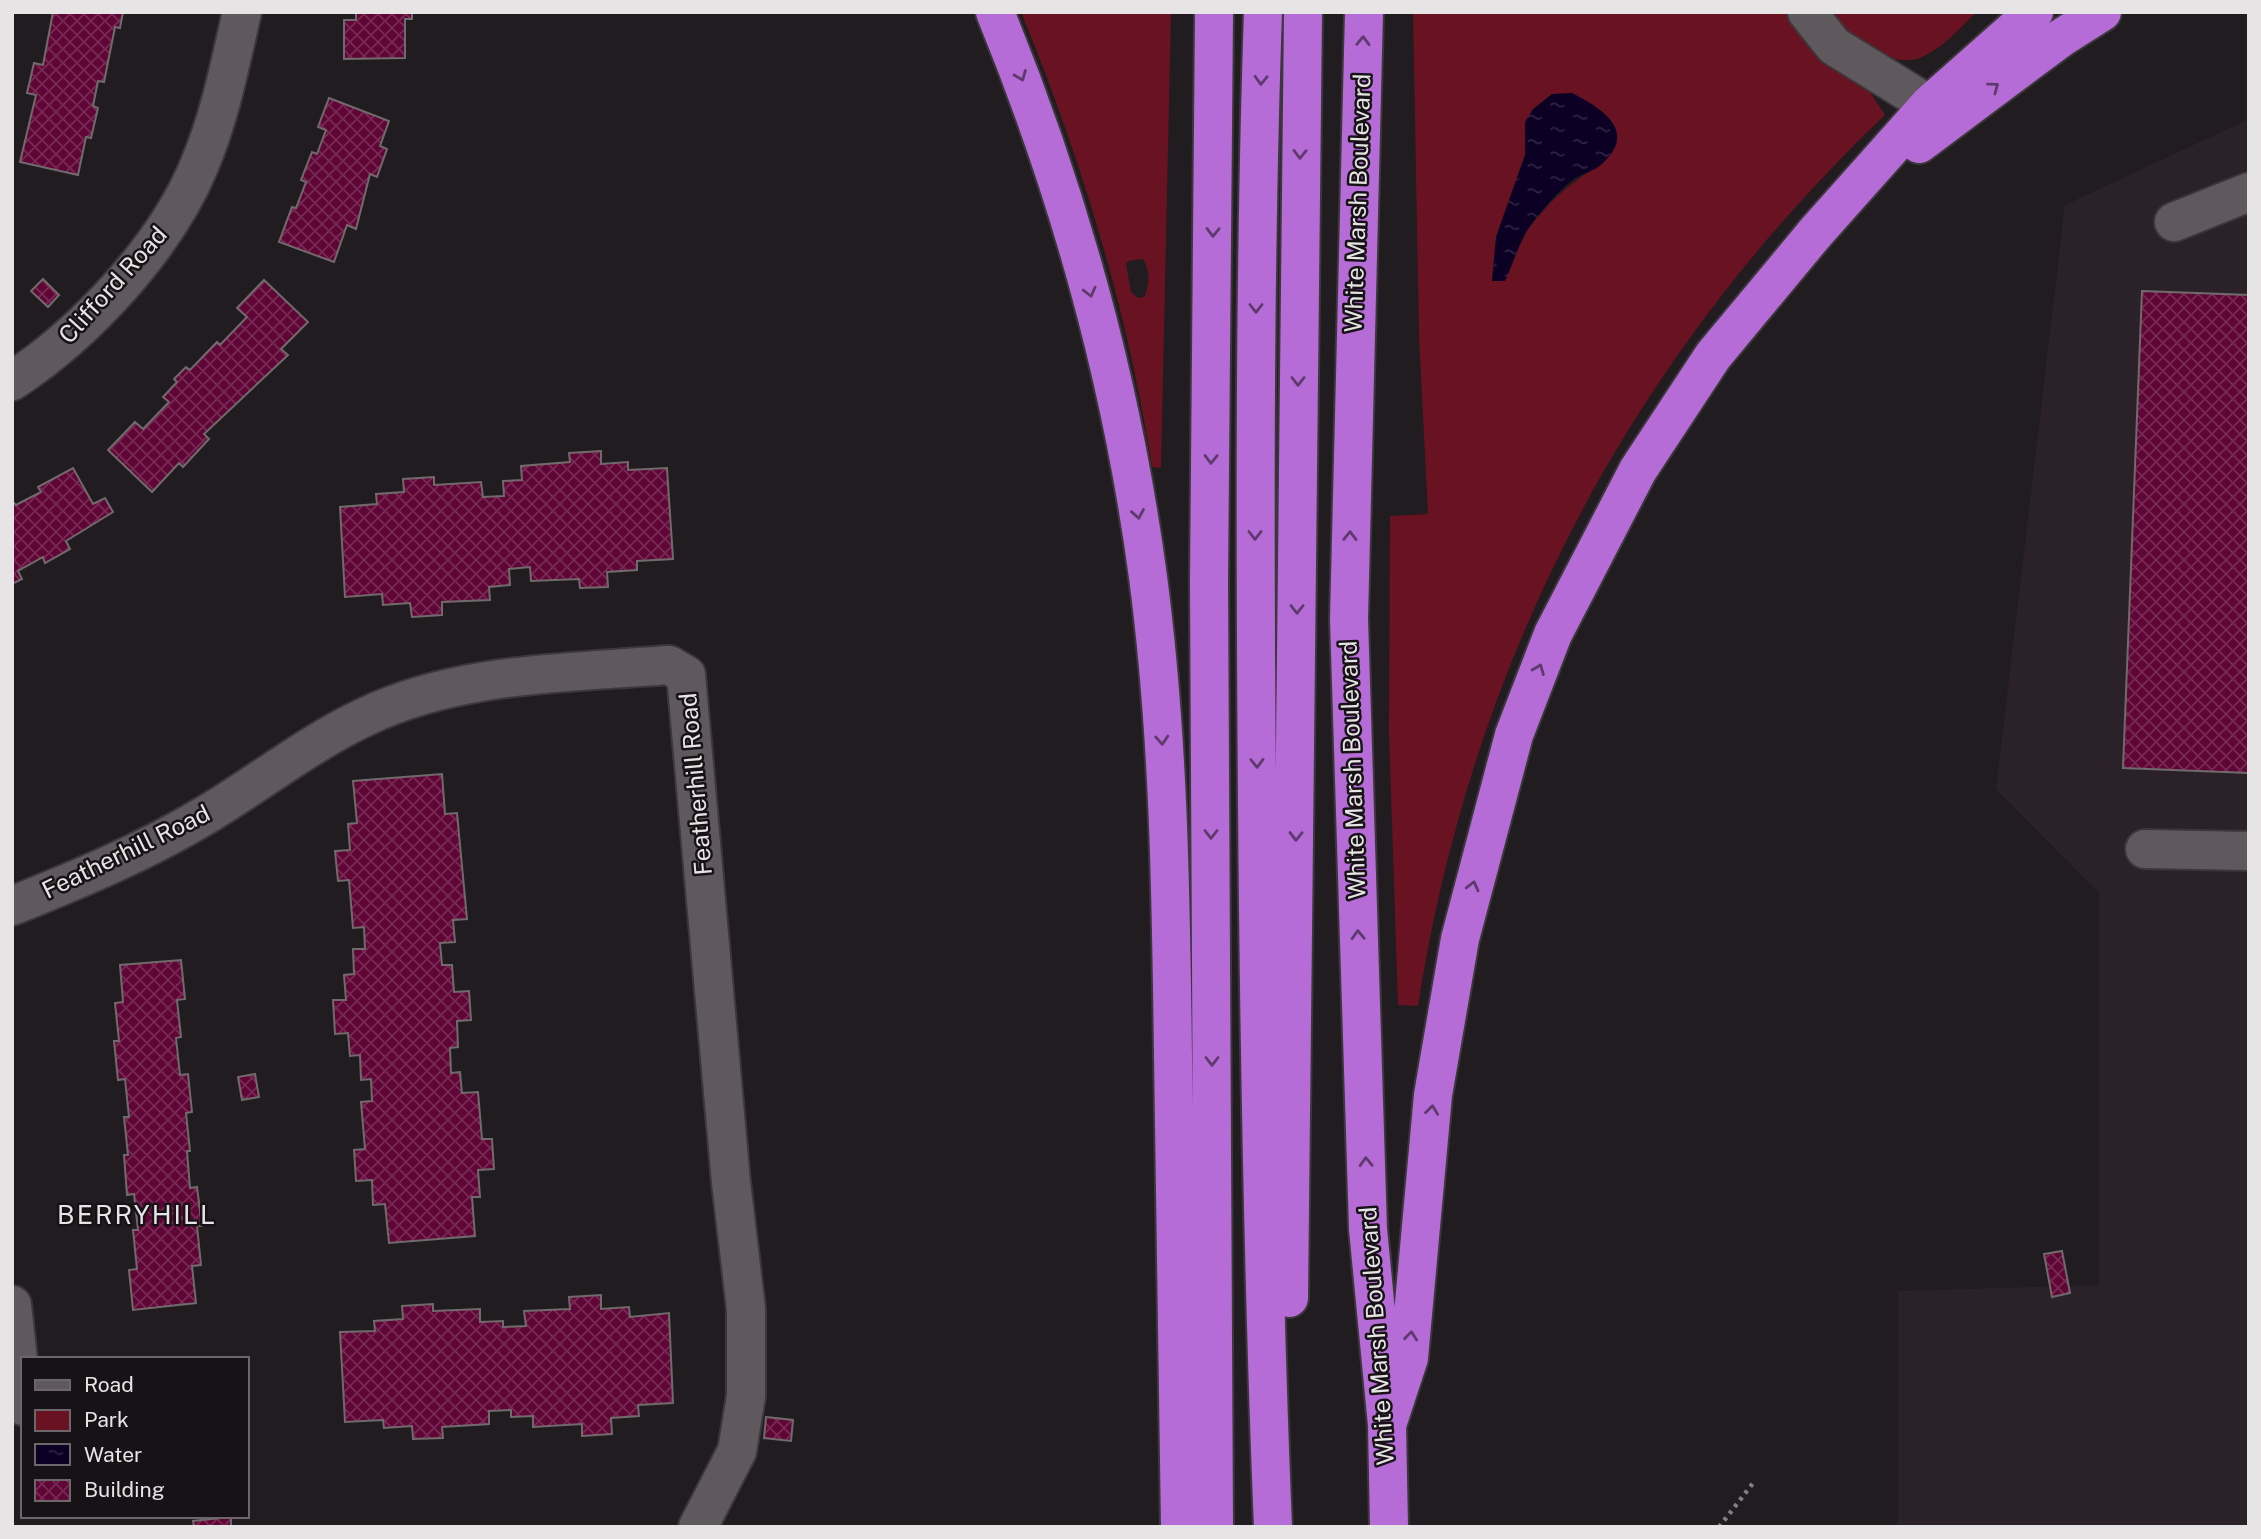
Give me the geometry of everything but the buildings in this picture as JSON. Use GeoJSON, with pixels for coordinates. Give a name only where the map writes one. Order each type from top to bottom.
{"type":"FeatureCollection","features":[{"type":"Feature","properties":{"kind":"highway"},"geometry":{"type":"LineString","coordinates":[[995,12],[1041,125],[1088,285],[1126,448],[1148,579],[1164,764],[1170,880],[1180,1527]]}},
{"type":"Feature","properties":{"kind":"highway"},"geometry":{"type":"LineString","coordinates":[[1214,12],[1209,582],[1214,1527]]}},
{"type":"Feature","properties":{"kind":"highway"},"geometry":{"type":"LineString","coordinates":[[1263,12],[1256,202],[1255,568],[1261,1174],[1273,1527]]}},
{"type":"Feature","properties":{"kind":"highway"},"geometry":{"type":"LineString","coordinates":[[1282,1527],[1289,1383],[1303,12]]}},
{"type":"Feature","properties":{"kind":"highway","name":"White Marsh Boulevard"},"geometry":{"type":"LineString","coordinates":[[1364,12],[1349,619],[1368,1229],[1387,1425],[1388,1527]]}},
{"type":"Feature","properties":{"kind":"highway"},"geometry":{"type":"LineString","coordinates":[[1387,1425],[1409,1358],[1432,1108],[1460,939],[1499,788],[1535,678],[1604,531],[1687,392],[1735,328],[1860,185],[1941,112],[2034,12]]}},
{"type":"Feature","properties":{"kind":"highway"},"geometry":{"type":"LineString","coordinates":[[1941,112],[2102,12]]}},
{"type":"Feature","properties":{"kind":"street","name":"Clifford Road"},"geometry":{"type":"LineString","coordinates":[[12,381],[66,339],[116,289],[145,257],[177,212],[199,167],[217,117],[242,12]]}},
{"type":"Feature","properties":{"kind":"street"},"geometry":{"type":"LineString","coordinates":[[1807,12],[1834,46],[1941,112]]}},
{"type":"Feature","properties":{"kind":"street"},"geometry":{"type":"LineString","coordinates":[[2174,222],[2249,191]]}},
{"type":"Feature","properties":{"kind":"street","name":"Featherhill Road"},"geometry":{"type":"LineString","coordinates":[[12,906],[136,852],[208,814],[319,741],[368,715],[417,698],[474,683],[536,676],[668,666],[686,675],[731,1182],[746,1309],[746,1396],[737,1451],[698,1527]]}},
{"type":"Feature","properties":{"kind":"street"},"geometry":{"type":"LineString","coordinates":[[2145,849],[2249,852]]}},
{"type":"Feature","properties":{"kind":"street"},"geometry":{"type":"LineString","coordinates":[[12,1305],[21,1406]]}},
{"type":"Feature","properties":{"kind":"path"},"geometry":{"type":"LineString","coordinates":[[1719,1527],[1754,1482]]}},
{"type":"Feature","properties":{"kind":"shaded area"},"geometry":{"type":"Polygon","coordinates":[[[2249,119],[2249,1527],[1898,1527],[1898,1291],[2099,1285],[2099,893],[1996,789],[2065,205],[2249,119]]]}},
{"type":"Feature","properties":{"kind":"green space"},"geometry":{"type":"Polygon","coordinates":[[[1021,12],[1171,12],[1161,468],[1152,467],[1116,293],[1082,179],[1021,12]],[[1143,259],[1128,261],[1126,264],[1131,292],[1138,298],[1144,297],[1147,288],[1148,273],[1143,259]]]}},
{"type":"Feature","properties":{"kind":"green space"},"geometry":{"type":"Polygon","coordinates":[[[1413,12],[1790,12],[1836,68],[1870,92],[1885,115],[1794,209],[1712,308],[1640,412],[1576,521],[1523,635],[1478,754],[1443,878],[1418,1006],[1398,1005],[1389,733],[1390,516],[1428,514],[1419,336],[1413,12]],[[1525,122],[1525,155],[1496,237],[1492,280],[1553,201],[1602,164],[1525,122]]]}},
{"type":"Feature","properties":{"kind":"green space"},"geometry":{"type":"Polygon","coordinates":[[[1831,12],[1977,12],[1937,48],[1922,57],[1910,60],[1884,56],[1870,49],[1847,32],[1831,12]]]}},
{"type":"Feature","properties":{"kind":"water"},"geometry":{"type":"Polygon","coordinates":[[[1572,93],[1612,121],[1617,140],[1613,151],[1603,163],[1574,179],[1552,199],[1526,232],[1505,281],[1492,281],[1496,237],[1525,155],[1525,122],[1533,109],[1552,94],[1572,93]]]}},
{"type":"Feature","properties":{"kind":"district","name":"BERRYHILL"},"geometry":{"type":"Point","coordinates":[137,1215]}}]}
